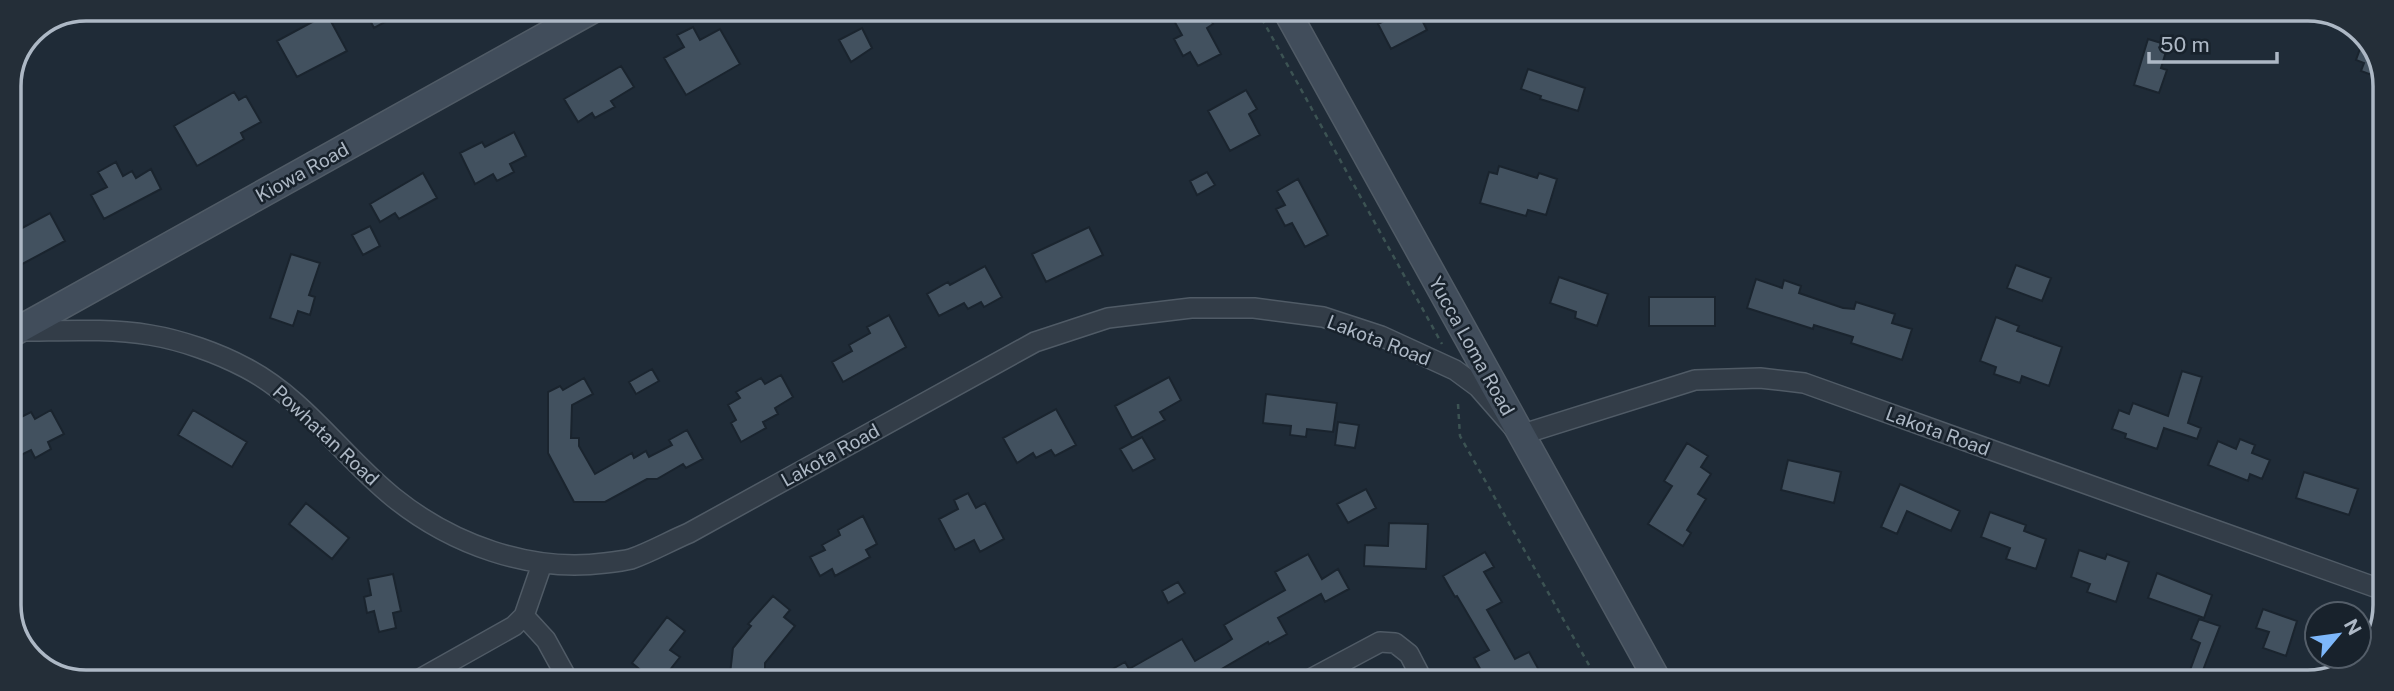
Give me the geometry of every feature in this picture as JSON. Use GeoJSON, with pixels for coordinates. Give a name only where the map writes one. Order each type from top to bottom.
{"type":"FeatureCollection","features":[{"type":"Feature","properties":{"kind":"main road","name":"Kiowa Road"},"geometry":{"type":"LineString","coordinates":[[21,329],[572,21]]}},
{"type":"Feature","properties":{"kind":"main road","name":"Yucca Loma Road"},"geometry":{"type":"LineString","coordinates":[[1292,21],[1652,670]]}},
{"type":"Feature","properties":{"kind":"street","name":"Lakota Road"},"geometry":{"type":"LineString","coordinates":[[542,564],[581,566],[630,559],[690,533],[1035,342],[1108,318],[1191,307],[1254,308],[1324,317],[1381,336],[1449,367],[1478,387],[1520,435],[1695,380],[1760,378],[1804,383],[2373,586]]}},
{"type":"Feature","properties":{"kind":"street","name":"Powhatan Road"},"geometry":{"type":"LineString","coordinates":[[21,333],[85,331],[151,335],[196,348],[244,367],[282,390],[393,497],[434,524],[475,546],[542,564]]}},
{"type":"Feature","properties":{"kind":"street"},"geometry":{"type":"LineString","coordinates":[[436,670],[514,626],[524,616],[542,564]]}},
{"type":"Feature","properties":{"kind":"street"},"geometry":{"type":"LineString","coordinates":[[524,616],[546,640],[562,670]]}},
{"type":"Feature","properties":{"kind":"street"},"geometry":{"type":"LineString","coordinates":[[1328,670],[1380,642],[1395,643],[1409,654],[1417,670]]}},
{"type":"Feature","properties":{"kind":"path"},"geometry":{"type":"LineString","coordinates":[[1263,21],[1444,347]]}},
{"type":"Feature","properties":{"kind":"path"},"geometry":{"type":"LineString","coordinates":[[1458,404],[1460,436],[1592,670]]}},
{"type":"Feature","properties":{"kind":"building"},"geometry":{"type":"Polygon","coordinates":[[[314,21],[331,21],[347,51],[297,77],[277,41],[314,21]]]}},
{"type":"Feature","properties":{"kind":"building"},"geometry":{"type":"Polygon","coordinates":[[[370,21],[387,21],[374,28],[370,21]]]}},
{"type":"Feature","properties":{"kind":"building"},"geometry":{"type":"Polygon","coordinates":[[[1174,21],[1212,21],[1213,24],[1207,28],[1221,54],[1198,66],[1190,52],[1183,56],[1174,39],[1182,35],[1174,21]]]}},
{"type":"Feature","properties":{"kind":"building"},"geometry":{"type":"Polygon","coordinates":[[[1384,21],[1422,21],[1427,30],[1391,49],[1378,24],[1384,21]]]}},
{"type":"Feature","properties":{"kind":"building"},"geometry":{"type":"Polygon","coordinates":[[[693,27],[700,40],[720,29],[740,64],[686,95],[664,58],[684,47],[677,35],[693,27]]]}},
{"type":"Feature","properties":{"kind":"building"},"geometry":{"type":"Polygon","coordinates":[[[862,28],[872,48],[851,62],[839,40],[862,28]]]}},
{"type":"Feature","properties":{"kind":"building"},"geometry":{"type":"Polygon","coordinates":[[[2148,39],[2168,45],[2161,68],[2167,70],[2159,93],[2134,85],[2148,39]]]}},
{"type":"Feature","properties":{"kind":"building"},"geometry":{"type":"Polygon","coordinates":[[[2360,48],[2372,75],[2361,71],[2364,63],[2356,60],[2360,48]]]}},
{"type":"Feature","properties":{"kind":"building"},"geometry":{"type":"Polygon","coordinates":[[[621,66],[634,87],[611,101],[615,107],[595,118],[592,113],[578,122],[564,99],[621,66]]]}},
{"type":"Feature","properties":{"kind":"building"},"geometry":{"type":"Polygon","coordinates":[[[1528,69],[1585,88],[1578,111],[1540,99],[1541,96],[1521,89],[1528,69]]]}},
{"type":"Feature","properties":{"kind":"building"},"geometry":{"type":"Polygon","coordinates":[[[1246,90],[1257,109],[1249,114],[1260,135],[1230,151],[1208,111],[1246,90]]]}},
{"type":"Feature","properties":{"kind":"building"},"geometry":{"type":"Polygon","coordinates":[[[234,92],[239,100],[246,96],[261,122],[241,133],[244,139],[197,166],[174,126],[234,92]]]}},
{"type":"Feature","properties":{"kind":"building"},"geometry":{"type":"Polygon","coordinates":[[[514,132],[526,156],[510,164],[514,172],[497,181],[493,174],[475,184],[460,153],[482,142],[485,147],[514,132]]]}},
{"type":"Feature","properties":{"kind":"building"},"geometry":{"type":"Polygon","coordinates":[[[116,162],[123,176],[132,171],[136,178],[151,169],[161,189],[104,219],[91,195],[107,187],[98,172],[116,162]]]}},
{"type":"Feature","properties":{"kind":"building"},"geometry":{"type":"Polygon","coordinates":[[[1499,166],[1537,178],[1539,173],[1557,179],[1546,215],[1528,210],[1526,216],[1480,203],[1489,172],[1497,174],[1499,166]]]}},
{"type":"Feature","properties":{"kind":"building"},"geometry":{"type":"Polygon","coordinates":[[[1207,172],[1215,185],[1197,195],[1190,181],[1207,172]]]}},
{"type":"Feature","properties":{"kind":"building"},"geometry":{"type":"Polygon","coordinates":[[[423,173],[437,198],[399,219],[395,213],[380,222],[370,204],[423,173]]]}},
{"type":"Feature","properties":{"kind":"building"},"geometry":{"type":"Polygon","coordinates":[[[1298,179],[1328,235],[1305,247],[1292,223],[1285,226],[1276,209],[1285,205],[1277,191],[1298,179]]]}},
{"type":"Feature","properties":{"kind":"building"},"geometry":{"type":"Polygon","coordinates":[[[50,213],[65,241],[21,265],[21,229],[50,213]]]}},
{"type":"Feature","properties":{"kind":"building"},"geometry":{"type":"Polygon","coordinates":[[[370,226],[380,246],[363,255],[352,235],[370,226]]]}},
{"type":"Feature","properties":{"kind":"building"},"geometry":{"type":"Polygon","coordinates":[[[1089,227],[1103,255],[1046,282],[1032,254],[1089,227]]]}},
{"type":"Feature","properties":{"kind":"building"},"geometry":{"type":"Polygon","coordinates":[[[291,254],[320,263],[309,295],[315,297],[310,315],[298,311],[293,326],[270,318],[291,254]]]}},
{"type":"Feature","properties":{"kind":"building"},"geometry":{"type":"Polygon","coordinates":[[[2016,265],[2051,278],[2042,301],[2007,288],[2016,265]]]}},
{"type":"Feature","properties":{"kind":"building"},"geometry":{"type":"Polygon","coordinates":[[[985,266],[1002,297],[984,307],[981,302],[968,309],[964,303],[939,316],[927,294],[985,266]]]}},
{"type":"Feature","properties":{"kind":"building"},"geometry":{"type":"Polygon","coordinates":[[[1559,277],[1608,294],[1597,326],[1575,318],[1576,312],[1550,303],[1559,277]]]}},
{"type":"Feature","properties":{"kind":"building"},"geometry":{"type":"Polygon","coordinates":[[[1756,279],[1782,288],[1784,280],[1801,286],[1799,293],[1843,308],[1854,309],[1856,302],[1895,314],[1892,323],[1912,329],[1902,360],[1851,343],[1853,337],[1814,325],[1813,329],[1747,308],[1756,279]]]}},
{"type":"Feature","properties":{"kind":"building"},"geometry":{"type":"Polygon","coordinates":[[[1649,297],[1715,297],[1715,326],[1649,326],[1649,297]]]}},
{"type":"Feature","properties":{"kind":"building"},"geometry":{"type":"Polygon","coordinates":[[[889,315],[906,347],[843,382],[832,362],[852,351],[849,345],[870,333],[867,327],[889,315]]]}},
{"type":"Feature","properties":{"kind":"building"},"geometry":{"type":"Polygon","coordinates":[[[1996,317],[2019,326],[2017,331],[2062,347],[2049,386],[2022,376],[2020,383],[1994,374],[1996,367],[1980,361],[1996,317]]]}},
{"type":"Feature","properties":{"kind":"building"},"geometry":{"type":"Polygon","coordinates":[[[652,369],[659,381],[636,394],[629,382],[652,369]]]}},
{"type":"Feature","properties":{"kind":"building"},"geometry":{"type":"Polygon","coordinates":[[[2182,371],[2202,377],[2188,423],[2201,428],[2197,439],[2164,428],[2157,449],[2125,438],[2126,434],[2112,429],[2119,410],[2129,414],[2133,403],[2168,416],[2182,371]]]}},
{"type":"Feature","properties":{"kind":"building"},"geometry":{"type":"Polygon","coordinates":[[[781,375],[793,397],[775,408],[778,414],[763,422],[766,428],[741,442],[731,423],[736,420],[728,405],[740,398],[736,392],[761,378],[765,384],[781,375]]]}},
{"type":"Feature","properties":{"kind":"building"},"geometry":{"type":"Polygon","coordinates":[[[1169,377],[1181,400],[1160,412],[1165,420],[1132,438],[1115,406],[1169,377]]]}},
{"type":"Feature","properties":{"kind":"building"},"geometry":{"type":"Polygon","coordinates":[[[584,378],[593,394],[572,405],[571,438],[579,438],[579,446],[595,474],[632,453],[634,458],[646,451],[649,457],[672,445],[669,440],[687,430],[703,459],[686,468],[683,464],[657,479],[647,479],[605,502],[574,502],[548,453],[548,392],[560,386],[563,390],[584,378]]]}},
{"type":"Feature","properties":{"kind":"building"},"geometry":{"type":"Polygon","coordinates":[[[1266,394],[1337,403],[1333,432],[1307,429],[1306,437],[1290,435],[1291,426],[1263,423],[1266,394]]]}},
{"type":"Feature","properties":{"kind":"building"},"geometry":{"type":"Polygon","coordinates":[[[1056,409],[1076,445],[1055,456],[1051,450],[1036,458],[1033,453],[1017,463],[1003,438],[1056,409]]]}},
{"type":"Feature","properties":{"kind":"building"},"geometry":{"type":"Polygon","coordinates":[[[51,410],[64,434],[48,442],[51,449],[35,458],[31,450],[21,455],[21,417],[31,412],[35,419],[51,410]]]}},
{"type":"Feature","properties":{"kind":"building"},"geometry":{"type":"Polygon","coordinates":[[[193,410],[247,442],[232,467],[178,435],[193,410]]]}},
{"type":"Feature","properties":{"kind":"building"},"geometry":{"type":"Polygon","coordinates":[[[1338,422],[1359,425],[1355,448],[1335,445],[1338,422]]]}},
{"type":"Feature","properties":{"kind":"building"},"geometry":{"type":"Polygon","coordinates":[[[1142,437],[1155,459],[1133,471],[1120,449],[1142,437]]]}},
{"type":"Feature","properties":{"kind":"building"},"geometry":{"type":"Polygon","coordinates":[[[2240,439],[2255,445],[2252,453],[2270,460],[2262,479],[2250,474],[2248,481],[2208,465],[2218,441],[2236,449],[2240,439]]]}},
{"type":"Feature","properties":{"kind":"building"},"geometry":{"type":"Polygon","coordinates":[[[1687,443],[1708,456],[1701,467],[1711,474],[1698,494],[1706,499],[1687,530],[1691,533],[1683,546],[1648,524],[1672,486],[1664,481],[1687,443]]]}},
{"type":"Feature","properties":{"kind":"building"},"geometry":{"type":"Polygon","coordinates":[[[1788,460],[1841,472],[1834,503],[1781,490],[1788,460]]]}},
{"type":"Feature","properties":{"kind":"building"},"geometry":{"type":"Polygon","coordinates":[[[2304,472],[2358,489],[2349,515],[2296,498],[2304,472]]]}},
{"type":"Feature","properties":{"kind":"building"},"geometry":{"type":"Polygon","coordinates":[[[1900,484],[1960,511],[1951,531],[1907,511],[1897,534],[1881,527],[1900,484]]]}},
{"type":"Feature","properties":{"kind":"building"},"geometry":{"type":"Polygon","coordinates":[[[1366,489],[1376,508],[1348,523],[1337,504],[1366,489]]]}},
{"type":"Feature","properties":{"kind":"building"},"geometry":{"type":"Polygon","coordinates":[[[968,493],[976,508],[985,503],[1004,539],[980,552],[974,540],[955,550],[939,519],[958,509],[954,500],[968,493]]]}},
{"type":"Feature","properties":{"kind":"building"},"geometry":{"type":"Polygon","coordinates":[[[306,503],[349,538],[332,559],[289,524],[306,503]]]}},
{"type":"Feature","properties":{"kind":"building"},"geometry":{"type":"Polygon","coordinates":[[[1990,512],[2026,525],[2024,531],[2046,539],[2036,569],[2006,559],[2010,548],[1981,537],[1990,512]]]}},
{"type":"Feature","properties":{"kind":"building"},"geometry":{"type":"Polygon","coordinates":[[[863,516],[877,544],[866,550],[870,557],[835,576],[832,569],[820,576],[810,557],[825,550],[822,545],[840,535],[838,530],[863,516]]]}},
{"type":"Feature","properties":{"kind":"building"},"geometry":{"type":"Polygon","coordinates":[[[1389,523],[1428,524],[1426,569],[1364,566],[1365,545],[1388,546],[1389,523]]]}},
{"type":"Feature","properties":{"kind":"building"},"geometry":{"type":"Polygon","coordinates":[[[2079,550],[2105,559],[2107,554],[2129,562],[2116,602],[2087,592],[2090,584],[2071,577],[2079,550]]]}},
{"type":"Feature","properties":{"kind":"building"},"geometry":{"type":"Polygon","coordinates":[[[1485,552],[1494,567],[1484,572],[1502,602],[1487,610],[1515,659],[1529,652],[1539,670],[1481,670],[1474,658],[1489,650],[1443,576],[1485,552]]]}},
{"type":"Feature","properties":{"kind":"building"},"geometry":{"type":"Polygon","coordinates":[[[1308,554],[1322,579],[1338,569],[1349,589],[1325,602],[1321,594],[1278,618],[1287,634],[1220,670],[1111,670],[1125,662],[1129,669],[1182,639],[1195,661],[1226,643],[1232,639],[1224,625],[1285,590],[1275,572],[1308,554]]]}},
{"type":"Feature","properties":{"kind":"building"},"geometry":{"type":"Polygon","coordinates":[[[2157,573],[2212,595],[2204,618],[2148,598],[2157,573]]]}},
{"type":"Feature","properties":{"kind":"building"},"geometry":{"type":"Polygon","coordinates":[[[393,574],[401,611],[393,613],[396,628],[379,632],[374,611],[367,613],[364,597],[371,595],[368,579],[393,574]]]}},
{"type":"Feature","properties":{"kind":"building"},"geometry":{"type":"Polygon","coordinates":[[[1178,582],[1185,593],[1168,603],[1162,591],[1178,582]]]}},
{"type":"Feature","properties":{"kind":"building"},"geometry":{"type":"Polygon","coordinates":[[[773,596],[790,610],[784,617],[795,626],[765,663],[765,670],[730,670],[733,648],[751,626],[748,624],[773,596]]]}},
{"type":"Feature","properties":{"kind":"building"},"geometry":{"type":"Polygon","coordinates":[[[2263,609],[2297,621],[2286,656],[2263,648],[2269,632],[2256,628],[2263,609]]]}},
{"type":"Feature","properties":{"kind":"building"},"geometry":{"type":"Polygon","coordinates":[[[667,617],[685,631],[670,650],[680,657],[670,670],[641,670],[632,663],[667,617]]]}},
{"type":"Feature","properties":{"kind":"building"},"geometry":{"type":"Polygon","coordinates":[[[2199,619],[2220,626],[2203,670],[2190,670],[2200,643],[2191,639],[2199,619]]]}}]}
